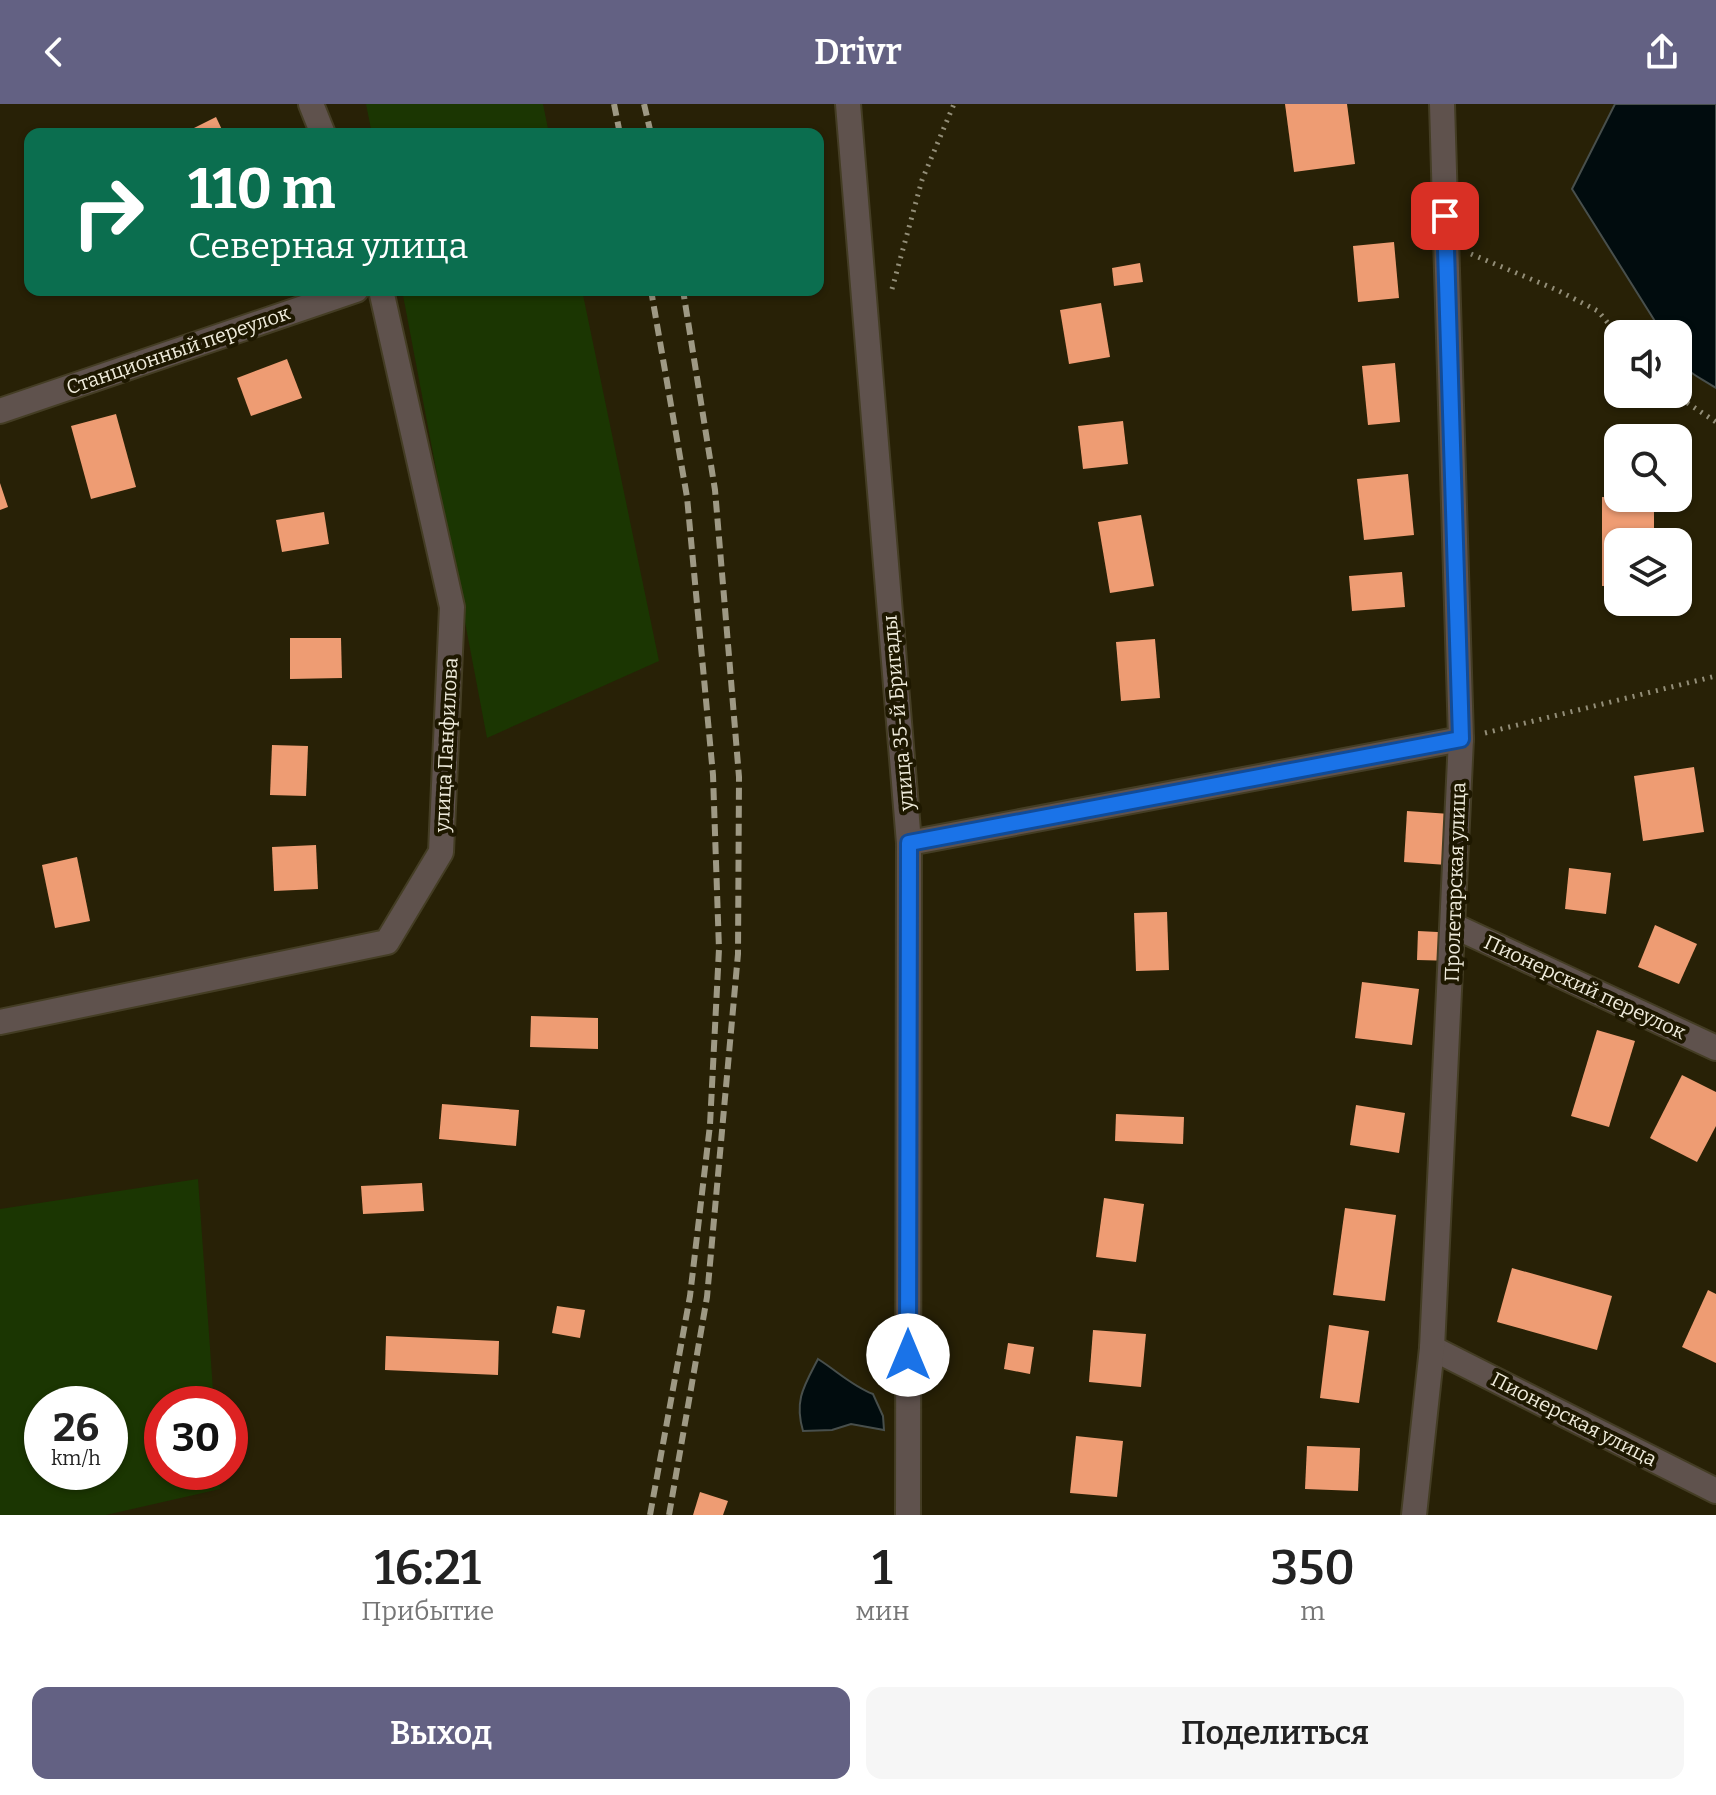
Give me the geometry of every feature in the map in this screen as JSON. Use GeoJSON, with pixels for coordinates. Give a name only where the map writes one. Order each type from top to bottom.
{"type":"FeatureCollection","features":[{"type":"Feature","properties":{"kind":"street"},"geometry":{"type":"LineString","coordinates":[[311,104],[321,128]]}},
{"type":"Feature","properties":{"kind":"street","name":"улица 35-й Бригады"},"geometry":{"type":"LineString","coordinates":[[848,104],[909,843],[908,1515]]}},
{"type":"Feature","properties":{"kind":"street","name":"Пролетарская улица"},"geometry":{"type":"LineString","coordinates":[[1414,1515],[1432,1348],[1461,739],[1442,104]]}},
{"type":"Feature","properties":{"kind":"street","name":"Станционный переулок"},"geometry":{"type":"LineString","coordinates":[[0,411],[338,296]]}},
{"type":"Feature","properties":{"kind":"street","name":"улица Панфилова"},"geometry":{"type":"LineString","coordinates":[[0,1022],[387,942],[441,852],[452,607],[382,296]]}},
{"type":"Feature","properties":{"kind":"street"},"geometry":{"type":"LineString","coordinates":[[909,843],[1461,739]]}},
{"type":"Feature","properties":{"kind":"street","name":"Пионерский переулок"},"geometry":{"type":"LineString","coordinates":[[1454,926],[1716,1048]]}},
{"type":"Feature","properties":{"kind":"street","name":"Пионерская улица"},"geometry":{"type":"LineString","coordinates":[[1432,1348],[1716,1491]]}},
{"type":"Feature","properties":{"kind":"path"},"geometry":{"type":"LineString","coordinates":[[891,293],[922,180],[954,104]]}},
{"type":"Feature","properties":{"kind":"path"},"geometry":{"type":"LineString","coordinates":[[1446,244],[1557,290],[1598,311],[1606,320]]}},
{"type":"Feature","properties":{"kind":"path"},"geometry":{"type":"LineString","coordinates":[[1692,406],[1716,422]]}},
{"type":"Feature","properties":{"kind":"path"},"geometry":{"type":"LineString","coordinates":[[1461,739],[1716,676]]}},
{"type":"Feature","properties":{"kind":"green space"},"geometry":{"type":"Polygon","coordinates":[[[366,104],[543,104],[548,128],[371,128],[366,104]]]}},
{"type":"Feature","properties":{"kind":"green space"},"geometry":{"type":"Polygon","coordinates":[[[403,296],[583,296],[659,661],[487,738],[403,296]]]}},
{"type":"Feature","properties":{"kind":"green space"},"geometry":{"type":"Polygon","coordinates":[[[198,1179],[213,1386],[144,1386],[144,1490],[216,1490],[106,1515],[0,1515],[0,1209],[198,1179]]]}},
{"type":"Feature","properties":{"kind":"shaded area"},"geometry":{"type":"Polygon","coordinates":[[[1615,104],[1716,104],[1716,388],[1692,374],[1692,320],[1654,320],[1572,189],[1615,104]]]}},
{"type":"Feature","properties":{"kind":"shaded area"},"geometry":{"type":"Polygon","coordinates":[[[818,1359],[851,1383],[873,1394],[883,1416],[884,1430],[851,1424],[832,1430],[803,1431],[800,1402],[818,1359]]]}},
{"type":"Feature","properties":{"kind":"building"},"geometry":{"type":"Polygon","coordinates":[[[1285,104],[1347,104],[1355,164],[1294,172],[1285,104]]]}},
{"type":"Feature","properties":{"kind":"building"},"geometry":{"type":"Polygon","coordinates":[[[216,117],[221,128],[194,128],[216,117]]]}},
{"type":"Feature","properties":{"kind":"building"},"geometry":{"type":"Polygon","coordinates":[[[1394,242],[1399,298],[1358,302],[1353,246],[1394,242]]]}},
{"type":"Feature","properties":{"kind":"building"},"geometry":{"type":"Polygon","coordinates":[[[1140,263],[1143,282],[1114,286],[1112,268],[1140,263]]]}},
{"type":"Feature","properties":{"kind":"building"},"geometry":{"type":"Polygon","coordinates":[[[1101,303],[1110,357],[1069,364],[1060,310],[1101,303]]]}},
{"type":"Feature","properties":{"kind":"building"},"geometry":{"type":"Polygon","coordinates":[[[287,359],[302,398],[251,416],[237,378],[287,359]]]}},
{"type":"Feature","properties":{"kind":"building"},"geometry":{"type":"Polygon","coordinates":[[[1395,363],[1400,422],[1368,425],[1362,366],[1395,363]]]}},
{"type":"Feature","properties":{"kind":"building"},"geometry":{"type":"Polygon","coordinates":[[[116,414],[136,487],[91,499],[71,426],[116,414]]]}},
{"type":"Feature","properties":{"kind":"building"},"geometry":{"type":"Polygon","coordinates":[[[1123,421],[1128,464],[1083,469],[1078,426],[1123,421]]]}},
{"type":"Feature","properties":{"kind":"building"},"geometry":{"type":"Polygon","coordinates":[[[1408,474],[1414,535],[1364,540],[1357,479],[1408,474]]]}},
{"type":"Feature","properties":{"kind":"building"},"geometry":{"type":"Polygon","coordinates":[[[0,483],[8,507],[0,510],[0,483]]]}},
{"type":"Feature","properties":{"kind":"building"},"geometry":{"type":"Polygon","coordinates":[[[1602,497],[1604,512],[1654,512],[1654,528],[1604,528],[1602,586],[1602,497]]]}},
{"type":"Feature","properties":{"kind":"building"},"geometry":{"type":"Polygon","coordinates":[[[324,512],[329,544],[282,552],[276,520],[324,512]]]}},
{"type":"Feature","properties":{"kind":"building"},"geometry":{"type":"Polygon","coordinates":[[[1141,515],[1154,586],[1110,593],[1098,522],[1141,515]]]}},
{"type":"Feature","properties":{"kind":"building"},"geometry":{"type":"Polygon","coordinates":[[[1402,572],[1405,607],[1352,611],[1349,576],[1402,572]]]}},
{"type":"Feature","properties":{"kind":"building"},"geometry":{"type":"Polygon","coordinates":[[[290,638],[341,638],[342,678],[290,679],[290,638]]]}},
{"type":"Feature","properties":{"kind":"building"},"geometry":{"type":"Polygon","coordinates":[[[1155,639],[1160,698],[1121,701],[1116,642],[1155,639]]]}},
{"type":"Feature","properties":{"kind":"building"},"geometry":{"type":"Polygon","coordinates":[[[272,745],[308,746],[306,796],[270,795],[272,745]]]}},
{"type":"Feature","properties":{"kind":"building"},"geometry":{"type":"Polygon","coordinates":[[[1694,767],[1704,832],[1643,841],[1634,776],[1694,767]]]}},
{"type":"Feature","properties":{"kind":"building"},"geometry":{"type":"Polygon","coordinates":[[[1407,811],[1450,814],[1447,865],[1404,862],[1407,811]]]}},
{"type":"Feature","properties":{"kind":"building"},"geometry":{"type":"Polygon","coordinates":[[[316,845],[318,889],[274,891],[272,847],[316,845]]]}},
{"type":"Feature","properties":{"kind":"building"},"geometry":{"type":"Polygon","coordinates":[[[77,857],[90,921],[55,928],[42,865],[77,857]]]}},
{"type":"Feature","properties":{"kind":"building"},"geometry":{"type":"Polygon","coordinates":[[[1569,868],[1611,873],[1606,914],[1565,909],[1569,868]]]}},
{"type":"Feature","properties":{"kind":"building"},"geometry":{"type":"Polygon","coordinates":[[[1167,912],[1169,970],[1136,971],[1134,913],[1167,912]]]}},
{"type":"Feature","properties":{"kind":"building"},"geometry":{"type":"Polygon","coordinates":[[[1655,925],[1697,944],[1679,984],[1638,967],[1655,925]]]}},
{"type":"Feature","properties":{"kind":"building"},"geometry":{"type":"Polygon","coordinates":[[[1418,931],[1457,933],[1456,961],[1417,960],[1418,931]]]}},
{"type":"Feature","properties":{"kind":"building"},"geometry":{"type":"Polygon","coordinates":[[[1362,982],[1419,989],[1412,1045],[1355,1038],[1362,982]]]}},
{"type":"Feature","properties":{"kind":"building"},"geometry":{"type":"Polygon","coordinates":[[[531,1016],[598,1018],[598,1049],[530,1047],[531,1016]]]}},
{"type":"Feature","properties":{"kind":"building"},"geometry":{"type":"Polygon","coordinates":[[[1597,1030],[1635,1041],[1609,1127],[1571,1116],[1597,1030]]]}},
{"type":"Feature","properties":{"kind":"building"},"geometry":{"type":"Polygon","coordinates":[[[1682,1075],[1716,1092],[1716,1126],[1697,1162],[1650,1138],[1682,1075]]]}},
{"type":"Feature","properties":{"kind":"building"},"geometry":{"type":"Polygon","coordinates":[[[442,1104],[519,1110],[516,1146],[439,1139],[442,1104]]]}},
{"type":"Feature","properties":{"kind":"building"},"geometry":{"type":"Polygon","coordinates":[[[1356,1105],[1405,1113],[1399,1153],[1350,1145],[1356,1105]]]}},
{"type":"Feature","properties":{"kind":"building"},"geometry":{"type":"Polygon","coordinates":[[[1116,1114],[1184,1117],[1183,1144],[1115,1141],[1116,1114]]]}},
{"type":"Feature","properties":{"kind":"building"},"geometry":{"type":"Polygon","coordinates":[[[422,1183],[424,1211],[363,1214],[361,1186],[422,1183]]]}},
{"type":"Feature","properties":{"kind":"building"},"geometry":{"type":"Polygon","coordinates":[[[1104,1198],[1144,1204],[1136,1262],[1096,1257],[1104,1198]]]}},
{"type":"Feature","properties":{"kind":"building"},"geometry":{"type":"Polygon","coordinates":[[[1345,1208],[1396,1215],[1385,1301],[1333,1295],[1345,1208]]]}},
{"type":"Feature","properties":{"kind":"building"},"geometry":{"type":"Polygon","coordinates":[[[1512,1268],[1612,1296],[1597,1350],[1497,1322],[1512,1268]]]}},
{"type":"Feature","properties":{"kind":"building"},"geometry":{"type":"Polygon","coordinates":[[[1708,1290],[1716,1294],[1716,1363],[1682,1347],[1708,1290]]]}},
{"type":"Feature","properties":{"kind":"building"},"geometry":{"type":"Polygon","coordinates":[[[557,1306],[585,1310],[580,1338],[552,1333],[557,1306]]]}},
{"type":"Feature","properties":{"kind":"building"},"geometry":{"type":"Polygon","coordinates":[[[1329,1325],[1369,1331],[1359,1403],[1320,1398],[1329,1325]]]}},
{"type":"Feature","properties":{"kind":"building"},"geometry":{"type":"Polygon","coordinates":[[[1093,1330],[1146,1334],[1141,1387],[1089,1382],[1093,1330]]]}},
{"type":"Feature","properties":{"kind":"building"},"geometry":{"type":"Polygon","coordinates":[[[386,1336],[499,1341],[498,1375],[385,1370],[386,1336]]]}},
{"type":"Feature","properties":{"kind":"building"},"geometry":{"type":"Polygon","coordinates":[[[1008,1343],[1034,1347],[1030,1374],[1004,1369],[1008,1343]]]}},
{"type":"Feature","properties":{"kind":"building"},"geometry":{"type":"Polygon","coordinates":[[[1076,1436],[1123,1441],[1117,1497],[1070,1493],[1076,1436]]]}},
{"type":"Feature","properties":{"kind":"building"},"geometry":{"type":"Polygon","coordinates":[[[1307,1446],[1360,1448],[1358,1491],[1305,1489],[1307,1446]]]}},
{"type":"Feature","properties":{"kind":"building"},"geometry":{"type":"Polygon","coordinates":[[[700,1492],[728,1501],[723,1515],[693,1515],[700,1492]]]}},
{"type":"Feature","properties":{"kind":"railway"},"geometry":{"type":"LineString","coordinates":[[614,104],[619,128]]}},
{"type":"Feature","properties":{"kind":"railway"},"geometry":{"type":"LineString","coordinates":[[644,104],[650,128]]}},
{"type":"Feature","properties":{"kind":"railway"},"geometry":{"type":"LineString","coordinates":[[650,1515],[690,1296],[710,1125],[719,949],[713,775],[687,497],[652,296]]}},
{"type":"Feature","properties":{"kind":"railway"},"geometry":{"type":"LineString","coordinates":[[669,1515],[707,1297],[738,954],[739,777],[715,490],[684,296]]}},
{"type":"Feature","properties":{"kind":"route"},"geometry":{"type":"LineString","coordinates":[[908,1355],[909,843],[1461,739],[1445,216]]}}]}
